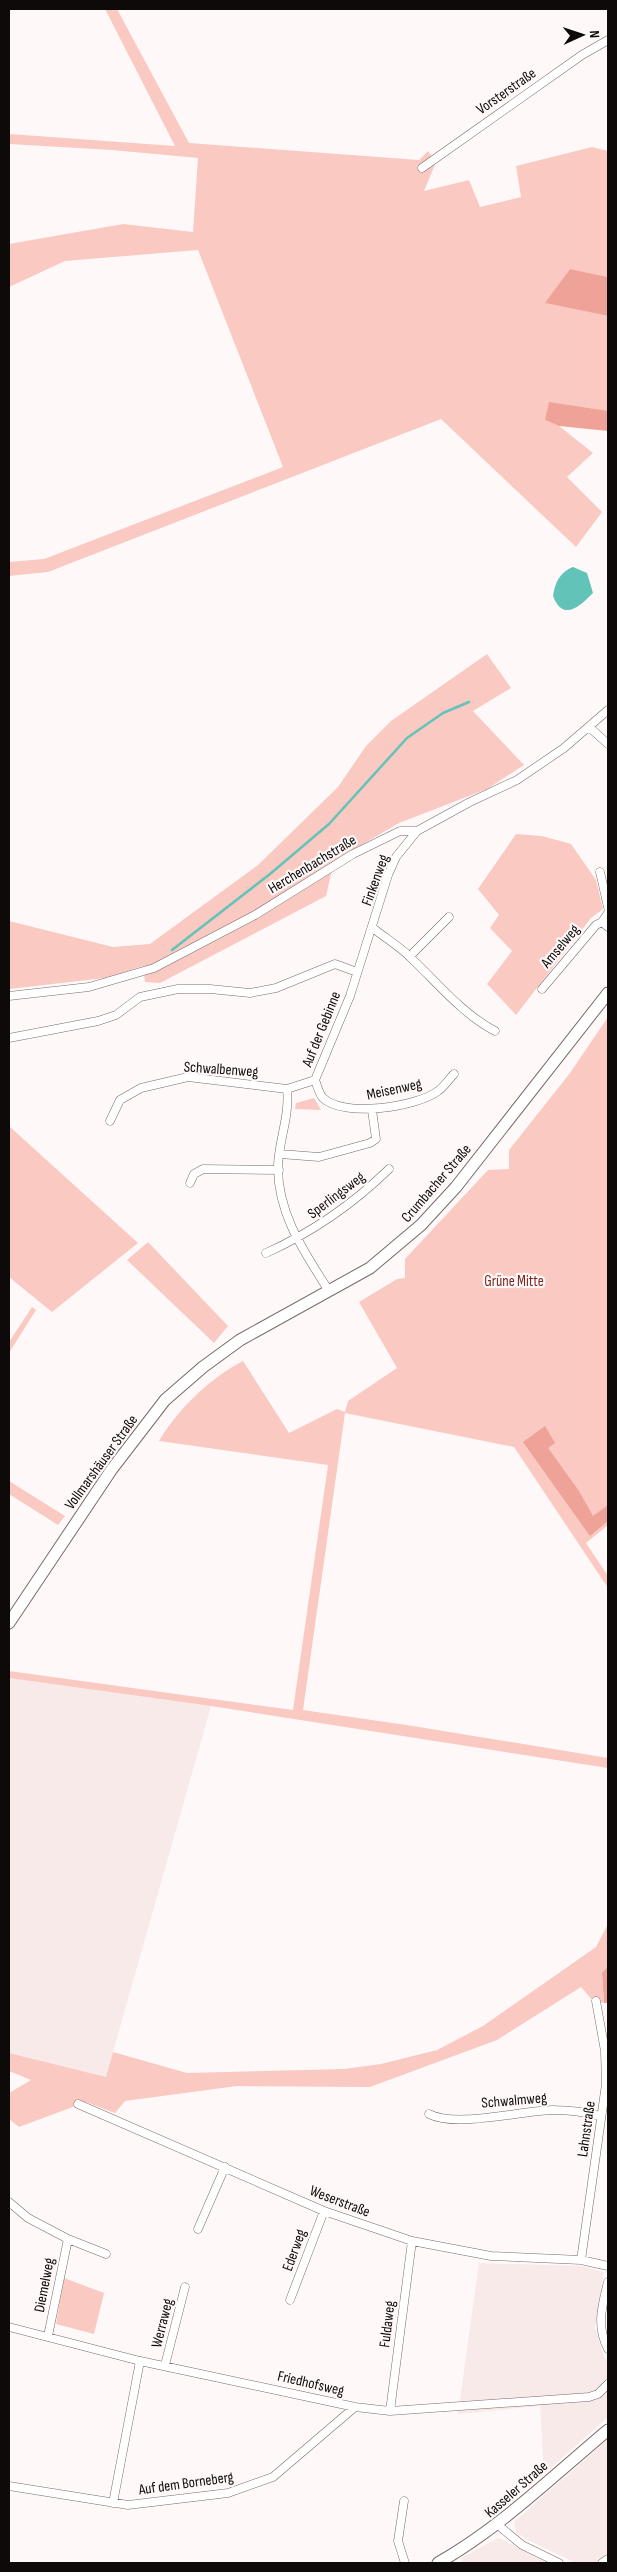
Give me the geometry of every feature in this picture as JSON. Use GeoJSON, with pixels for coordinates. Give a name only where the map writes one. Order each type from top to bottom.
{"type":"FeatureCollection","features":[{"type":"Feature","properties":{"kind":"main road","name":"Crumbacher Straße"},"geometry":{"type":"LineString","coordinates":[[240,1340],[329,1291],[389,1254],[439,1207],[608,993]]}},
{"type":"Feature","properties":{"kind":"main road","name":"Vollmarshäuser Straße"},"geometry":{"type":"LineString","coordinates":[[9,1623],[112,1469],[165,1400],[203,1367],[240,1340]]}},
{"type":"Feature","properties":{"kind":"main road","name":"Kasseler Straße"},"geometry":{"type":"LineString","coordinates":[[438,2563],[467,2546],[498,2524],[608,2430]]}},
{"type":"Feature","properties":{"kind":"street","name":"Vorsterstraße"},"geometry":{"type":"LineString","coordinates":[[422,168],[582,54],[608,41]]}},
{"type":"Feature","properties":{"kind":"street","name":"Herchenbachstraße"},"geometry":{"type":"LineString","coordinates":[[9,996],[90,987],[154,968],[255,915],[353,854],[400,831],[417,831],[470,802],[517,780],[564,748],[608,710]]}},
{"type":"Feature","properties":{"kind":"street"},"geometry":{"type":"LineString","coordinates":[[589,727],[608,744]]}},
{"type":"Feature","properties":{"kind":"street","name":"Finkenweg"},"geometry":{"type":"LineString","coordinates":[[417,831],[396,857],[383,891],[373,928],[410,956],[479,1023],[495,1031]]}},
{"type":"Feature","properties":{"kind":"street"},"geometry":{"type":"LineString","coordinates":[[600,872],[608,907]]}},
{"type":"Feature","properties":{"kind":"street","name":"Amselweg"},"geometry":{"type":"LineString","coordinates":[[542,989],[586,935],[605,925],[608,914]]}},
{"type":"Feature","properties":{"kind":"street"},"geometry":{"type":"LineString","coordinates":[[410,956],[449,917]]}},
{"type":"Feature","properties":{"kind":"street","name":"Auf der Gebinne"},"geometry":{"type":"LineString","coordinates":[[287,1089],[315,1080],[373,928]]}},
{"type":"Feature","properties":{"kind":"street"},"geometry":{"type":"LineString","coordinates":[[9,1038],[98,1022],[116,1015],[140,996],[178,989],[210,989],[250,993],[276,988],[335,964],[357,972]]}},
{"type":"Feature","properties":{"kind":"street","name":"Meisenweg"},"geometry":{"type":"LineString","coordinates":[[315,1080],[322,1097],[352,1109],[372,1110],[424,1098],[438,1091],[454,1074]]}},
{"type":"Feature","properties":{"kind":"street","name":"Schwalbenweg"},"geometry":{"type":"LineString","coordinates":[[110,1121],[120,1100],[141,1088],[188,1077],[287,1089]]}},
{"type":"Feature","properties":{"kind":"street"},"geometry":{"type":"LineString","coordinates":[[287,1089],[289,1103],[278,1170],[280,1191],[287,1219],[329,1291]]}},
{"type":"Feature","properties":{"kind":"street"},"geometry":{"type":"LineString","coordinates":[[280,1154],[319,1157],[370,1143],[376,1139],[372,1110]]}},
{"type":"Feature","properties":{"kind":"street"},"geometry":{"type":"LineString","coordinates":[[190,1183],[194,1174],[203,1169],[278,1170]]}},
{"type":"Feature","properties":{"kind":"street","name":"Sperlingsweg"},"geometry":{"type":"LineString","coordinates":[[266,1254],[324,1223],[363,1195],[390,1170]]}},
{"type":"Feature","properties":{"kind":"street","name":"Lahnstraße"},"geometry":{"type":"LineString","coordinates":[[581,2260],[606,2084],[605,2051],[596,2001]]}},
{"type":"Feature","properties":{"kind":"street","name":"Weserstraße"},"geometry":{"type":"LineString","coordinates":[[78,2104],[324,2211],[412,2241],[491,2256],[581,2260],[608,2266]]}},
{"type":"Feature","properties":{"kind":"street","name":"Schwalmweg"},"geometry":{"type":"LineString","coordinates":[[429,2114],[438,2119],[460,2120],[551,2110],[579,2111],[601,2116]]}},
{"type":"Feature","properties":{"kind":"street"},"geometry":{"type":"LineString","coordinates":[[198,2229],[225,2167]]}},
{"type":"Feature","properties":{"kind":"street"},"geometry":{"type":"LineString","coordinates":[[9,2202],[28,2218],[68,2239],[106,2254]]}},
{"type":"Feature","properties":{"kind":"street","name":"Ederweg"},"geometry":{"type":"LineString","coordinates":[[290,2300],[324,2211]]}},
{"type":"Feature","properties":{"kind":"street","name":"Diemelweg"},"geometry":{"type":"LineString","coordinates":[[48,2336],[68,2239]]}},
{"type":"Feature","properties":{"kind":"street","name":"Fuldaweg"},"geometry":{"type":"LineString","coordinates":[[390,2411],[412,2241]]}},
{"type":"Feature","properties":{"kind":"street"},"geometry":{"type":"LineString","coordinates":[[608,2282],[600,2319],[601,2330],[608,2349]]}},
{"type":"Feature","properties":{"kind":"street","name":"Werraweg"},"geometry":{"type":"LineString","coordinates":[[165,2365],[185,2287]]}},
{"type":"Feature","properties":{"kind":"street","name":"Friedhofsweg"},"geometry":{"type":"LineString","coordinates":[[9,2327],[140,2360],[355,2407],[390,2411],[589,2397],[598,2394],[608,2384]]}},
{"type":"Feature","properties":{"kind":"street","name":"Auf dem Borneberg"},"geometry":{"type":"LineString","coordinates":[[113,2503],[140,2360]]}},
{"type":"Feature","properties":{"kind":"street","name":"Auf dem Borneberg"},"geometry":{"type":"LineString","coordinates":[[9,2486],[113,2503],[137,2504],[228,2493],[273,2477],[355,2407]]}},
{"type":"Feature","properties":{"kind":"street"},"geometry":{"type":"LineString","coordinates":[[404,2501],[398,2541],[405,2563]]}},
{"type":"Feature","properties":{"kind":"street"},"geometry":{"type":"LineString","coordinates":[[498,2524],[522,2545],[559,2563]]}},
{"type":"Feature","properties":{"kind":"street"},"geometry":{"type":"LineString","coordinates":[[602,2563],[608,2559]]}},
{"type":"Feature","properties":{"kind":"shaded area"},"geometry":{"type":"Polygon","coordinates":[[[570,269],[608,277],[608,316],[545,303],[570,269]]]}},
{"type":"Feature","properties":{"kind":"shaded area"},"geometry":{"type":"Polygon","coordinates":[[[549,402],[608,411],[608,431],[559,426],[545,420],[549,402]]]}},
{"type":"Feature","properties":{"kind":"shaded area"},"geometry":{"type":"Polygon","coordinates":[[[545,1426],[555,1443],[548,1448],[579,1491],[593,1516],[608,1505],[608,1521],[590,1536],[523,1442],[545,1426]]]}},
{"type":"Feature","properties":{"kind":"shaded area"},"geometry":{"type":"Polygon","coordinates":[[[9,1678],[211,1706],[106,2077],[9,2053],[9,1678]]]}},
{"type":"Feature","properties":{"kind":"shaded area"},"geometry":{"type":"Polygon","coordinates":[[[608,1966],[608,2003],[604,2003],[602,1973],[608,1966]]]}},
{"type":"Feature","properties":{"kind":"shaded area"},"geometry":{"type":"Polygon","coordinates":[[[479,2263],[581,2266],[604,2272],[595,2327],[604,2357],[608,2363],[608,2417],[544,2474],[540,2406],[458,2414],[479,2263]]]}},
{"type":"Feature","properties":{"kind":"shaded area"},"geometry":{"type":"Polygon","coordinates":[[[608,2439],[608,2563],[576,2563],[528,2540],[516,2532],[514,2522],[608,2439]]]}},
{"type":"Feature","properties":{"kind":"shaded area"},"geometry":{"type":"Polygon","coordinates":[[[498,2538],[546,2563],[463,2563],[461,2558],[498,2538]]]}},
{"type":"Feature","properties":{"kind":"green space"},"geometry":{"type":"Polygon","coordinates":[[[105,9],[117,9],[189,143],[419,160],[428,151],[436,162],[424,191],[469,180],[480,207],[521,197],[516,166],[592,147],[608,151],[608,277],[570,269],[546,303],[608,316],[608,411],[545,420],[559,426],[593,453],[567,477],[602,512],[576,547],[441,419],[48,572],[9,576],[9,562],[44,559],[283,467],[198,250],[65,261],[9,287],[9,244],[123,224],[193,232],[198,158],[112,150],[9,144],[9,134],[175,146],[105,9]]]}},
{"type":"Feature","properties":{"kind":"green space"},"geometry":{"type":"Polygon","coordinates":[[[487,654],[511,688],[473,711],[524,765],[487,789],[399,823],[334,861],[326,896],[160,983],[145,982],[143,966],[105,978],[9,989],[9,921],[113,947],[150,944],[258,865],[338,787],[366,746],[391,721],[487,654]]]}},
{"type":"Feature","properties":{"kind":"green space"},"geometry":{"type":"Polygon","coordinates":[[[516,834],[542,836],[571,844],[596,880],[603,909],[591,918],[516,1015],[487,984],[512,951],[490,928],[499,915],[478,889],[516,834]]]}},
{"type":"Feature","properties":{"kind":"green space","name":"Grüne Mitte"},"geometry":{"type":"Polygon","coordinates":[[[608,1017],[608,1525],[586,1543],[608,1576],[608,1588],[514,1447],[345,1413],[303,1710],[608,1758],[608,1768],[211,1706],[9,1678],[9,1671],[293,1710],[328,1465],[159,1441],[176,1417],[196,1395],[219,1376],[243,1361],[289,1433],[337,1409],[345,1412],[348,1401],[397,1368],[359,1302],[397,1279],[405,1278],[405,1259],[488,1170],[509,1169],[509,1150],[570,1073],[608,1017]]]}},
{"type":"Feature","properties":{"kind":"green space"},"geometry":{"type":"Polygon","coordinates":[[[314,1098],[321,1110],[295,1109],[296,1103],[314,1098]]]}},
{"type":"Feature","properties":{"kind":"green space"},"geometry":{"type":"Polygon","coordinates":[[[9,1126],[138,1243],[52,1312],[9,1277],[9,1126]]]}},
{"type":"Feature","properties":{"kind":"green space"},"geometry":{"type":"Polygon","coordinates":[[[148,1242],[228,1326],[214,1343],[127,1260],[148,1242]]]}},
{"type":"Feature","properties":{"kind":"green space"},"geometry":{"type":"Polygon","coordinates":[[[32,1307],[36,1310],[9,1353],[9,1342],[32,1307]]]}},
{"type":"Feature","properties":{"kind":"green space"},"geometry":{"type":"Polygon","coordinates":[[[9,1481],[65,1516],[58,1525],[9,1494],[9,1481]]]}},
{"type":"Feature","properties":{"kind":"green space"},"geometry":{"type":"Polygon","coordinates":[[[608,1924],[608,1966],[602,1973],[604,2003],[593,2001],[581,1987],[497,2040],[370,2087],[237,2086],[125,2101],[115,2113],[86,2102],[19,2127],[9,2119],[9,2093],[31,2080],[9,2071],[9,2053],[106,2077],[113,2052],[187,2073],[344,2069],[381,2064],[437,2050],[483,2026],[596,1947],[608,1924]]]}},
{"type":"Feature","properties":{"kind":"green space"},"geometry":{"type":"Polygon","coordinates":[[[64,2278],[104,2293],[94,2334],[56,2324],[64,2278]]]}},
{"type":"Feature","properties":{"kind":"water"},"geometry":{"type":"Polygon","coordinates":[[[573,567],[587,573],[593,593],[578,606],[567,610],[562,609],[553,596],[555,586],[559,578],[573,567]]]}},
{"type":"Feature","properties":{"kind":"waterway"},"geometry":{"type":"LineString","coordinates":[[172,950],[270,874],[329,824],[407,738],[443,713],[469,702]]}}]}
